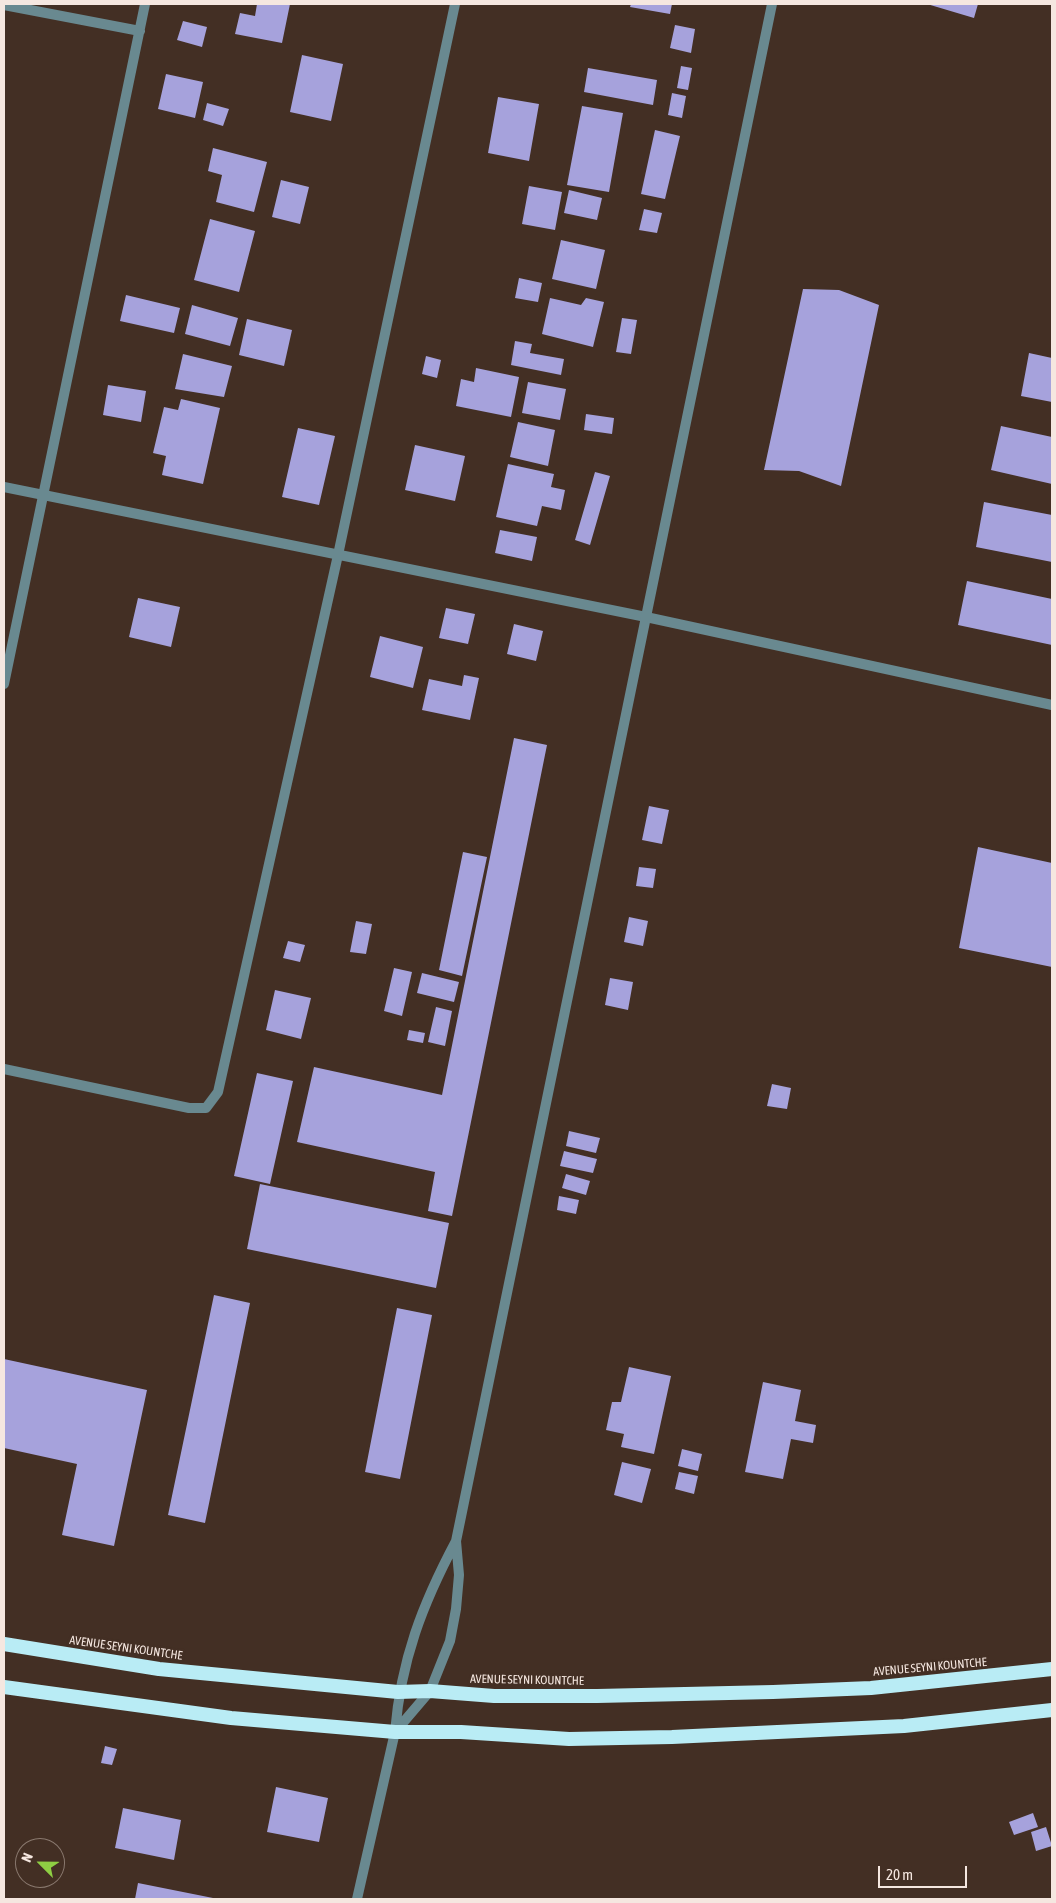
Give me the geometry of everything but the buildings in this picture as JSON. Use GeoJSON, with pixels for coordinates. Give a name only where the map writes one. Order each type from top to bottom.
{"type":"FeatureCollection","features":[{"type":"Feature","properties":{"kind":"highway","name":"AVENUE SEYNI KOUNTCHE"},"geometry":{"type":"LineString","coordinates":[[4,1644],[159,1669],[398,1692],[430,1691],[522,1696],[773,1692],[871,1688],[1052,1669]]}},
{"type":"Feature","properties":{"kind":"highway"},"geometry":{"type":"LineString","coordinates":[[4,1687],[231,1718],[395,1732],[461,1732],[569,1739],[672,1737],[904,1726],[1052,1710]]}},
{"type":"Feature","properties":{"kind":"street"},"geometry":{"type":"LineString","coordinates":[[4,684],[145,4]]}},
{"type":"Feature","properties":{"kind":"street"},"geometry":{"type":"LineString","coordinates":[[4,1069],[189,1108],[206,1108],[218,1092],[338,555],[455,4]]}},
{"type":"Feature","properties":{"kind":"street"},"geometry":{"type":"LineString","coordinates":[[395,1732],[430,1691],[450,1641],[456,1609],[459,1575],[456,1541],[772,4]]}},
{"type":"Feature","properties":{"kind":"street"},"geometry":{"type":"LineString","coordinates":[[4,5],[140,31]]}},
{"type":"Feature","properties":{"kind":"street"},"geometry":{"type":"LineString","coordinates":[[4,487],[646,617],[1052,705]]}},
{"type":"Feature","properties":{"kind":"street"},"geometry":{"type":"LineString","coordinates":[[357,1899],[395,1732],[398,1692],[411,1642],[431,1587],[456,1541]]}}]}
